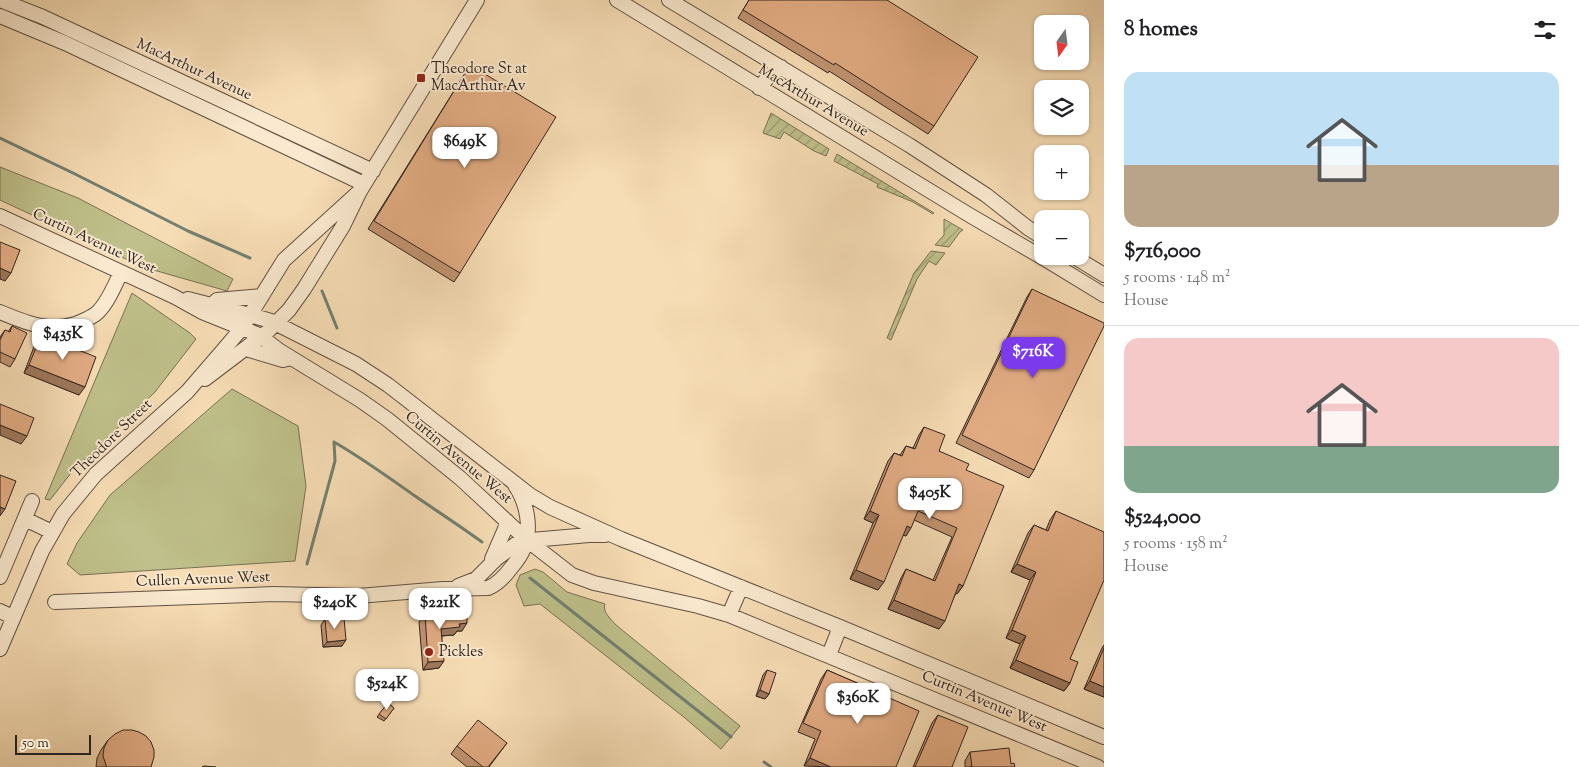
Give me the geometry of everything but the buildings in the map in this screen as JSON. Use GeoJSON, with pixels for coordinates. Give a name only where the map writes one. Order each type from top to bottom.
{"type":"FeatureCollection","features":[{"type":"Feature","properties":{"kind":"street","name":"MacArthur Avenue"},"geometry":{"type":"LineString","coordinates":[[0,0],[43,17],[373,171]]}},
{"type":"Feature","properties":{"kind":"street","name":"Theodore Street"},"geometry":{"type":"LineString","coordinates":[[0,649],[52,532],[63,514],[96,474],[187,392],[246,349],[289,310],[343,226],[362,188],[477,0]]}},
{"type":"Feature","properties":{"kind":"street","name":"MacArthur Avenue"},"geometry":{"type":"LineString","coordinates":[[617,0],[759,88],[1104,295]]}},
{"type":"Feature","properties":{"kind":"street","name":"MacArthur Avenue"},"geometry":{"type":"LineString","coordinates":[[669,0],[916,150],[986,195],[1034,232]]}},
{"type":"Feature","properties":{"kind":"street","name":"MacArthur Avenue"},"geometry":{"type":"LineString","coordinates":[[0,16],[82,52],[362,188]]}},
{"type":"Feature","properties":{"kind":"street"},"geometry":{"type":"LineString","coordinates":[[759,88],[781,67]]}},
{"type":"Feature","properties":{"kind":"street","name":"Theodore Street"},"geometry":{"type":"LineString","coordinates":[[187,392],[242,328],[284,260],[362,188]]}},
{"type":"Feature","properties":{"kind":"street"},"geometry":{"type":"LineString","coordinates":[[992,229],[1005,209]]}},
{"type":"Feature","properties":{"kind":"street","name":"Curtin Avenue West"},"geometry":{"type":"LineString","coordinates":[[0,216],[174,296],[202,312],[261,336],[292,359],[360,400],[387,419],[460,478],[527,540],[559,566],[577,577],[602,585],[698,606],[729,615],[1098,767]]}},
{"type":"Feature","properties":{"kind":"street"},"geometry":{"type":"LineString","coordinates":[[1088,265],[1104,275]]}},
{"type":"Feature","properties":{"kind":"street"},"geometry":{"type":"LineString","coordinates":[[0,312],[40,327],[55,328],[80,323],[98,312],[121,272]]}},
{"type":"Feature","properties":{"kind":"street","name":"Curtin Avenue West"},"geometry":{"type":"LineString","coordinates":[[174,296],[250,314],[330,350],[383,381],[545,505],[1104,736]]}},
{"type":"Feature","properties":{"kind":"street"},"geometry":{"type":"LineString","coordinates":[[211,305],[217,300],[262,296]]}},
{"type":"Feature","properties":{"kind":"street"},"geometry":{"type":"LineString","coordinates":[[246,349],[283,360],[292,359]]}},
{"type":"Feature","properties":{"kind":"street","name":"Cullen Avenue West"},"geometry":{"type":"LineString","coordinates":[[55,602],[274,594],[375,596],[443,589],[491,587],[512,567],[523,551],[527,540],[526,509],[519,491],[510,478]]}},
{"type":"Feature","properties":{"kind":"street"},"geometry":{"type":"LineString","coordinates":[[0,577],[32,501]]}},
{"type":"Feature","properties":{"kind":"street"},"geometry":{"type":"LineString","coordinates":[[25,519],[52,532]]}},
{"type":"Feature","properties":{"kind":"street"},"geometry":{"type":"LineString","coordinates":[[484,570],[494,554],[507,521]]}},
{"type":"Feature","properties":{"kind":"street","name":"Cullen Avenue West"},"geometry":{"type":"LineString","coordinates":[[443,589],[472,582],[519,542],[596,534],[621,538]]}},
{"type":"Feature","properties":{"kind":"street"},"geometry":{"type":"LineString","coordinates":[[729,615],[742,587]]}},
{"type":"Feature","properties":{"kind":"street"},"geometry":{"type":"LineString","coordinates":[[0,611],[13,617]]}},
{"type":"Feature","properties":{"kind":"street"},"geometry":{"type":"LineString","coordinates":[[829,655],[840,627]]}},
{"type":"Feature","properties":{"kind":"green space"},"geometry":{"type":"Polygon","coordinates":[[[771,113],[829,149],[826,156],[814,151],[784,132],[780,139],[763,133],[771,113]]]}},
{"type":"Feature","properties":{"kind":"green space"},"geometry":{"type":"Polygon","coordinates":[[[837,154],[934,213],[877,187],[878,184],[834,161],[837,154]]]}},
{"type":"Feature","properties":{"kind":"green space"},"geometry":{"type":"Polygon","coordinates":[[[0,167],[78,198],[233,279],[227,291],[143,267],[0,200],[0,167]]]}},
{"type":"Feature","properties":{"kind":"green space"},"geometry":{"type":"Polygon","coordinates":[[[944,219],[963,230],[949,247],[935,245],[944,235],[944,219]]]}},
{"type":"Feature","properties":{"kind":"green space"},"geometry":{"type":"Polygon","coordinates":[[[931,251],[945,253],[936,265],[929,261],[917,279],[891,340],[887,338],[914,273],[931,251]]]}},
{"type":"Feature","properties":{"kind":"green space"},"geometry":{"type":"Polygon","coordinates":[[[132,293],[196,339],[155,392],[71,473],[50,500],[45,499],[132,293]]]}},
{"type":"Feature","properties":{"kind":"green space"},"geometry":{"type":"Polygon","coordinates":[[[232,389],[298,426],[306,486],[295,561],[80,575],[67,564],[77,543],[110,495],[232,389]]]}},
{"type":"Feature","properties":{"kind":"green space"},"geometry":{"type":"Polygon","coordinates":[[[535,569],[543,572],[567,592],[605,604],[606,613],[616,625],[740,726],[721,749],[685,718],[540,604],[524,606],[516,585],[520,575],[535,569]]]}},
{"type":"Feature","properties":{"kind":"waterway"},"geometry":{"type":"LineString","coordinates":[[0,138],[188,231],[250,258]]}},
{"type":"Feature","properties":{"kind":"waterway"},"geometry":{"type":"LineString","coordinates":[[322,291],[337,328]]}},
{"type":"Feature","properties":{"kind":"waterway"},"geometry":{"type":"LineString","coordinates":[[334,442],[482,542]]}},
{"type":"Feature","properties":{"kind":"waterway"},"geometry":{"type":"LineString","coordinates":[[307,564],[335,461],[334,442]]}},
{"type":"Feature","properties":{"kind":"waterway"},"geometry":{"type":"LineString","coordinates":[[530,578],[731,737]]}},
{"type":"Feature","properties":{"kind":"waterway"},"geometry":{"type":"LineString","coordinates":[[764,762],[771,767]]}},
{"type":"Feature","properties":{"kind":"place","name":"Theodore St at MacArthur Av"},"geometry":{"type":"Point","coordinates":[421,78]}},
{"type":"Feature","properties":{"kind":"place","name":"Pickles"},"geometry":{"type":"Point","coordinates":[429,652]}}]}
